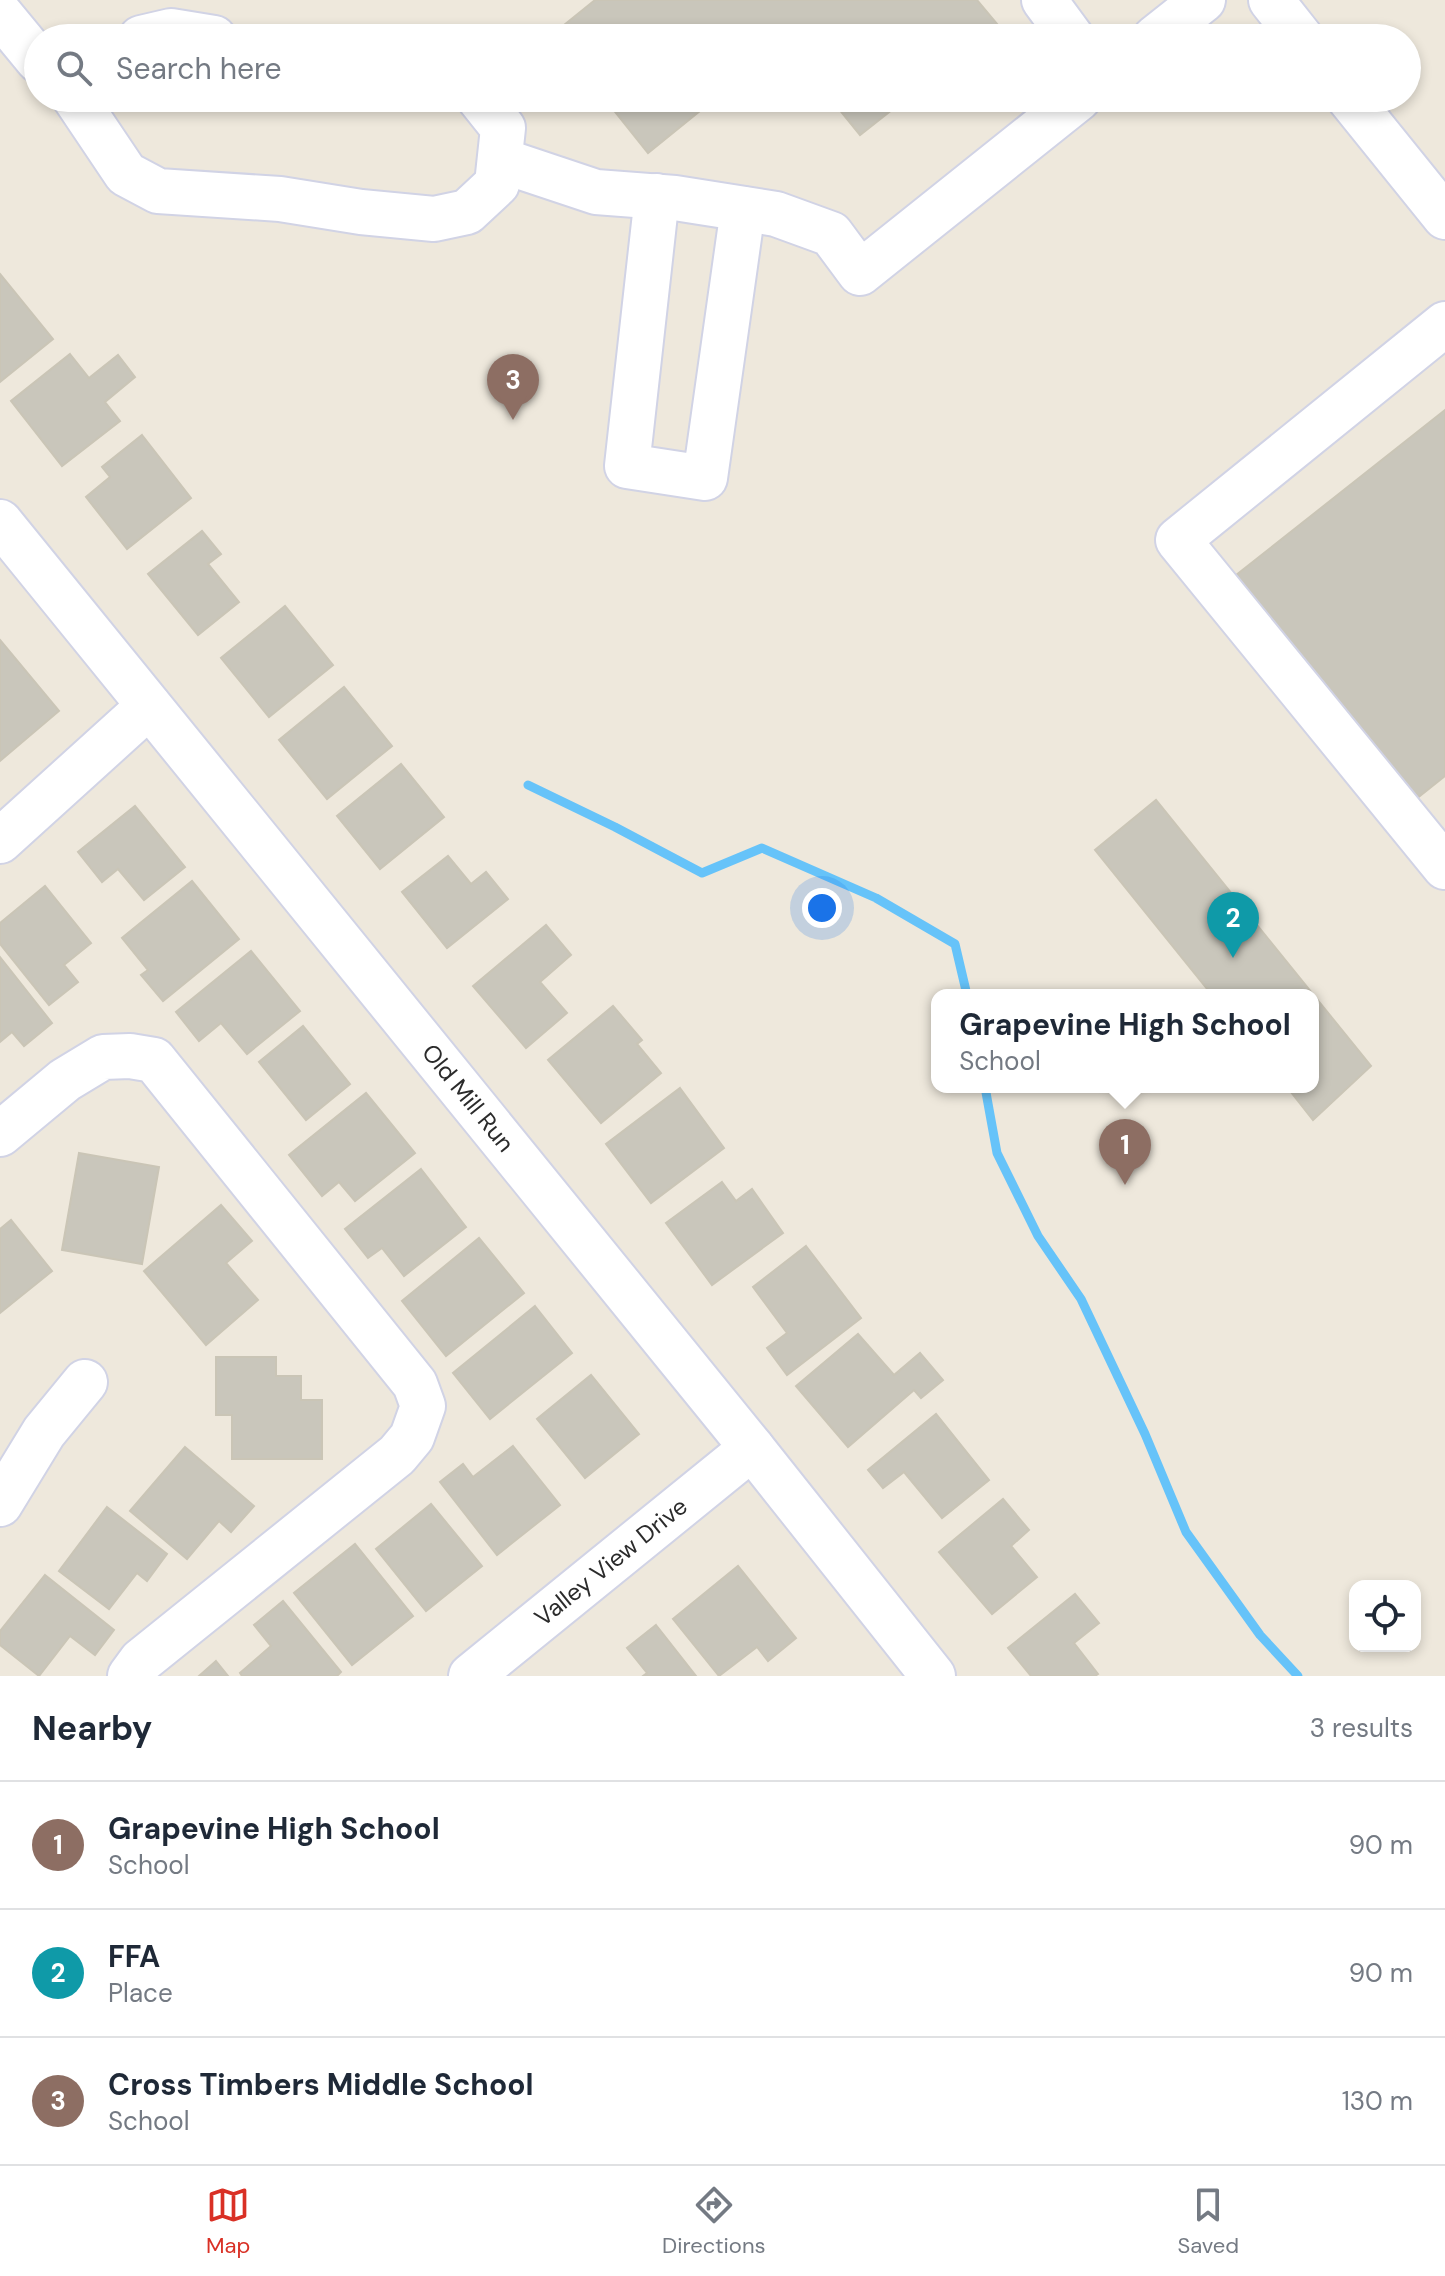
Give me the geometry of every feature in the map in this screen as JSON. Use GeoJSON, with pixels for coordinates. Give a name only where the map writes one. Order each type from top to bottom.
{"type":"FeatureCollection","features":[{"type":"Feature","properties":{"kind":"street"},"geometry":{"type":"LineString","coordinates":[[1173,24],[1203,0]]}},
{"type":"Feature","properties":{"kind":"street"},"geometry":{"type":"LineString","coordinates":[[1271,0],[1290,24]]}},
{"type":"Feature","properties":{"kind":"street"},"geometry":{"type":"LineString","coordinates":[[0,14],[24,43]]}},
{"type":"Feature","properties":{"kind":"street"},"geometry":{"type":"LineString","coordinates":[[85,112],[126,174],[158,191],[280,199],[361,212],[434,219],[467,212],[497,184],[503,128],[490,112]]}},
{"type":"Feature","properties":{"kind":"street"},"geometry":{"type":"LineString","coordinates":[[500,160],[596,192],[657,196],[776,214],[831,234],[860,273],[1061,112]]}},
{"type":"Feature","properties":{"kind":"street"},"geometry":{"type":"LineString","coordinates":[[1360,112],[1445,217]]}},
{"type":"Feature","properties":{"kind":"street"},"geometry":{"type":"LineString","coordinates":[[657,196],[627,466],[705,478],[743,209]]}},
{"type":"Feature","properties":{"kind":"street"},"geometry":{"type":"LineString","coordinates":[[1439,846],[1178,540],[1445,324]]}},
{"type":"Feature","properties":{"kind":"street","name":"Old Mill Run"},"geometry":{"type":"LineString","coordinates":[[0,522],[752,1448],[933,1676]]}},
{"type":"Feature","properties":{"kind":"street"},"geometry":{"type":"LineString","coordinates":[[0,841],[149,706]]}},
{"type":"Feature","properties":{"kind":"street"},"geometry":{"type":"LineString","coordinates":[[0,1134],[65,1080],[103,1057],[130,1056],[154,1060],[415,1384],[423,1406],[412,1437],[397,1455],[141,1661],[130,1676]]}},
{"type":"Feature","properties":{"kind":"street"},"geometry":{"type":"LineString","coordinates":[[0,1504],[44,1432],[85,1382]]}},
{"type":"Feature","properties":{"kind":"street","name":"Valley View Drive"},"geometry":{"type":"LineString","coordinates":[[471,1676],[752,1448]]}},
{"type":"Feature","properties":{"kind":"building"},"geometry":{"type":"Polygon","coordinates":[[[595,0],[977,0],[997,24],[565,24],[595,0]]]}},
{"type":"Feature","properties":{"kind":"building"},"geometry":{"type":"Polygon","coordinates":[[[615,112],[699,112],[648,153],[615,112]]]}},
{"type":"Feature","properties":{"kind":"building"},"geometry":{"type":"Polygon","coordinates":[[[841,112],[889,112],[860,135],[841,112]]]}},
{"type":"Feature","properties":{"kind":"building"},"geometry":{"type":"Polygon","coordinates":[[[0,274],[53,339],[0,382],[0,274]]]}},
{"type":"Feature","properties":{"kind":"building"},"geometry":{"type":"Polygon","coordinates":[[[70,354],[89,378],[118,355],[135,377],[105,402],[120,421],[62,466],[11,401],[70,354]]]}},
{"type":"Feature","properties":{"kind":"building"},"geometry":{"type":"Polygon","coordinates":[[[1445,410],[1445,776],[1416,799],[1235,576],[1445,410]]]}},
{"type":"Feature","properties":{"kind":"building"},"geometry":{"type":"Polygon","coordinates":[[[142,435],[191,498],[127,549],[86,497],[110,477],[102,467],[142,435]]]}},
{"type":"Feature","properties":{"kind":"building"},"geometry":{"type":"Polygon","coordinates":[[[202,531],[221,554],[208,564],[239,602],[198,635],[148,574],[202,531]]]}},
{"type":"Feature","properties":{"kind":"building"},"geometry":{"type":"Polygon","coordinates":[[[285,606],[333,665],[269,717],[221,658],[285,606]]]}},
{"type":"Feature","properties":{"kind":"building"},"geometry":{"type":"Polygon","coordinates":[[[0,640],[59,711],[0,761],[0,640]]]}},
{"type":"Feature","properties":{"kind":"building"},"geometry":{"type":"Polygon","coordinates":[[[344,687],[392,746],[327,799],[279,740],[344,687]]]}},
{"type":"Feature","properties":{"kind":"building"},"geometry":{"type":"Polygon","coordinates":[[[401,764],[444,817],[380,869],[337,816],[401,764]]]}},
{"type":"Feature","properties":{"kind":"building"},"geometry":{"type":"Polygon","coordinates":[[[1156,800],[1309,989],[1207,989],[1095,850],[1156,800]]]}},
{"type":"Feature","properties":{"kind":"building"},"geometry":{"type":"Polygon","coordinates":[[[135,806],[185,867],[144,900],[118,869],[102,882],[78,852],[135,806]]]}},
{"type":"Feature","properties":{"kind":"building"},"geometry":{"type":"Polygon","coordinates":[[[448,856],[471,884],[486,872],[508,899],[447,948],[402,892],[448,856]]]}},
{"type":"Feature","properties":{"kind":"building"},"geometry":{"type":"Polygon","coordinates":[[[192,881],[239,939],[163,1001],[141,975],[148,970],[122,938],[192,881]]]}},
{"type":"Feature","properties":{"kind":"building"},"geometry":{"type":"Polygon","coordinates":[[[45,886],[91,943],[64,965],[78,982],[49,1005],[0,944],[0,923],[45,886]]]}},
{"type":"Feature","properties":{"kind":"building"},"geometry":{"type":"Polygon","coordinates":[[[546,925],[571,955],[540,982],[567,1013],[526,1048],[473,986],[546,925]]]}},
{"type":"Feature","properties":{"kind":"building"},"geometry":{"type":"Polygon","coordinates":[[[251,951],[300,1011],[247,1054],[221,1023],[199,1041],[176,1012],[251,951]]]}},
{"type":"Feature","properties":{"kind":"building"},"geometry":{"type":"Polygon","coordinates":[[[0,957],[52,1023],[24,1046],[12,1032],[0,1042],[0,957]]]}},
{"type":"Feature","properties":{"kind":"building"},"geometry":{"type":"Polygon","coordinates":[[[1319,1002],[1371,1066],[1313,1120],[1292,1093],[1319,1093],[1319,1002]]]}},
{"type":"Feature","properties":{"kind":"building"},"geometry":{"type":"Polygon","coordinates":[[[613,1006],[642,1040],[637,1044],[661,1073],[601,1123],[548,1060],[613,1006]]]}},
{"type":"Feature","properties":{"kind":"building"},"geometry":{"type":"Polygon","coordinates":[[[303,1026],[350,1084],[306,1120],[259,1062],[303,1026]]]}},
{"type":"Feature","properties":{"kind":"building"},"geometry":{"type":"Polygon","coordinates":[[[680,1088],[724,1148],[651,1203],[606,1144],[680,1088]]]}},
{"type":"Feature","properties":{"kind":"building"},"geometry":{"type":"Polygon","coordinates":[[[366,1093],[415,1153],[355,1201],[339,1182],[322,1196],[289,1155],[366,1093]]]}},
{"type":"Feature","properties":{"kind":"building"},"geometry":{"type":"Polygon","coordinates":[[[79,1153],[159,1167],[142,1264],[62,1250],[79,1153]]]}},
{"type":"Feature","properties":{"kind":"building"},"geometry":{"type":"Polygon","coordinates":[[[421,1169],[466,1227],[404,1276],[382,1248],[368,1258],[345,1229],[421,1169]]]}},
{"type":"Feature","properties":{"kind":"building"},"geometry":{"type":"Polygon","coordinates":[[[722,1182],[736,1201],[752,1189],[783,1233],[712,1285],[666,1223],[722,1182]]]}},
{"type":"Feature","properties":{"kind":"building"},"geometry":{"type":"Polygon","coordinates":[[[221,1205],[252,1241],[226,1263],[258,1300],[206,1345],[144,1271],[221,1205]]]}},
{"type":"Feature","properties":{"kind":"building"},"geometry":{"type":"Polygon","coordinates":[[[11,1220],[52,1271],[0,1313],[0,1229],[11,1220]]]}},
{"type":"Feature","properties":{"kind":"building"},"geometry":{"type":"Polygon","coordinates":[[[479,1238],[524,1293],[446,1356],[402,1301],[479,1238]]]}},
{"type":"Feature","properties":{"kind":"building"},"geometry":{"type":"Polygon","coordinates":[[[806,1246],[861,1318],[787,1375],[767,1348],[787,1333],[753,1287],[806,1246]]]}},
{"type":"Feature","properties":{"kind":"building"},"geometry":{"type":"Polygon","coordinates":[[[535,1306],[572,1353],[490,1419],[453,1373],[535,1306]]]}},
{"type":"Feature","properties":{"kind":"building"},"geometry":{"type":"Polygon","coordinates":[[[858,1334],[894,1375],[920,1353],[943,1380],[921,1398],[914,1390],[848,1447],[796,1386],[858,1334]]]}},
{"type":"Feature","properties":{"kind":"building"},"geometry":{"type":"Polygon","coordinates":[[[216,1357],[276,1357],[276,1376],[301,1376],[301,1400],[322,1400],[322,1459],[232,1459],[232,1415],[216,1415],[216,1357]]]}},
{"type":"Feature","properties":{"kind":"building"},"geometry":{"type":"Polygon","coordinates":[[[591,1375],[639,1434],[585,1478],[537,1419],[591,1375]]]}},
{"type":"Feature","properties":{"kind":"building"},"geometry":{"type":"Polygon","coordinates":[[[936,1414],[989,1480],[942,1518],[904,1472],[883,1488],[868,1470],[936,1414]]]}},
{"type":"Feature","properties":{"kind":"building"},"geometry":{"type":"Polygon","coordinates":[[[513,1446],[560,1505],[497,1555],[440,1482],[463,1464],[473,1477],[513,1446]]]}},
{"type":"Feature","properties":{"kind":"building"},"geometry":{"type":"Polygon","coordinates":[[[185,1447],[254,1506],[231,1532],[219,1521],[187,1559],[130,1511],[185,1447]]]}},
{"type":"Feature","properties":{"kind":"building"},"geometry":{"type":"Polygon","coordinates":[[[1003,1499],[1029,1530],[1011,1546],[1037,1577],[992,1614],[939,1552],[1003,1499]]]}},
{"type":"Feature","properties":{"kind":"building"},"geometry":{"type":"Polygon","coordinates":[[[431,1504],[482,1566],[426,1611],[376,1549],[431,1504]]]}},
{"type":"Feature","properties":{"kind":"building"},"geometry":{"type":"Polygon","coordinates":[[[107,1507],[167,1554],[147,1581],[137,1573],[109,1609],[59,1571],[107,1507]]]}},
{"type":"Feature","properties":{"kind":"building"},"geometry":{"type":"Polygon","coordinates":[[[355,1544],[413,1616],[352,1665],[294,1593],[355,1544]]]}},
{"type":"Feature","properties":{"kind":"building"},"geometry":{"type":"Polygon","coordinates":[[[738,1566],[796,1638],[768,1661],[757,1647],[719,1676],[673,1619],[738,1566]]]}},
{"type":"Feature","properties":{"kind":"building"},"geometry":{"type":"Polygon","coordinates":[[[45,1575],[114,1630],[95,1655],[70,1636],[39,1676],[0,1645],[0,1631],[45,1575]]]}},
{"type":"Feature","properties":{"kind":"building"},"geometry":{"type":"Polygon","coordinates":[[[1075,1594],[1099,1623],[1074,1643],[1098,1674],[1031,1676],[1008,1648],[1075,1594]]]}},
{"type":"Feature","properties":{"kind":"building"},"geometry":{"type":"Polygon","coordinates":[[[283,1601],[341,1672],[337,1676],[242,1676],[240,1673],[271,1646],[254,1625],[283,1601]]]}},
{"type":"Feature","properties":{"kind":"building"},"geometry":{"type":"Polygon","coordinates":[[[656,1625],[696,1676],[643,1676],[647,1673],[627,1648],[656,1625]]]}},
{"type":"Feature","properties":{"kind":"building"},"geometry":{"type":"Polygon","coordinates":[[[216,1661],[228,1676],[199,1676],[216,1661]]]}},
{"type":"Feature","properties":{"kind":"waterway"},"geometry":{"type":"LineString","coordinates":[[528,785],[702,873],[762,848],[876,898],[955,944],[966,989]]}},
{"type":"Feature","properties":{"kind":"waterway"},"geometry":{"type":"LineString","coordinates":[[986,1093],[997,1153],[1038,1236],[1081,1299],[1145,1434],[1186,1532],[1260,1635],[1298,1676]]}},
{"type":"Feature","properties":{"kind":"place","name":"Cross Timbers Middle School"},"geometry":{"type":"Point","coordinates":[513,420]}},
{"type":"Feature","properties":{"kind":"place","name":"FFA"},"geometry":{"type":"Point","coordinates":[1233,958]}},
{"type":"Feature","properties":{"kind":"place","name":"Grapevine High School"},"geometry":{"type":"Point","coordinates":[1125,1185]}}]}
